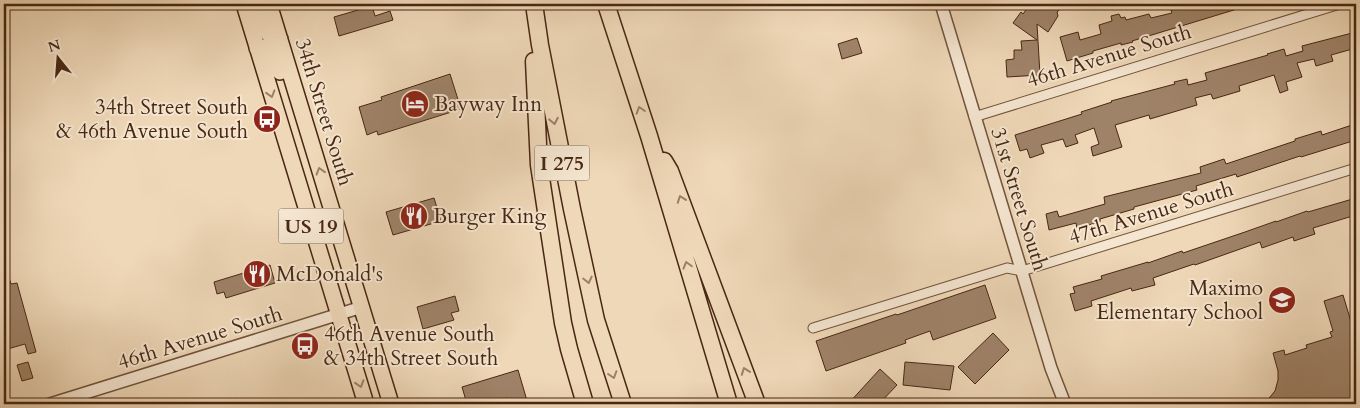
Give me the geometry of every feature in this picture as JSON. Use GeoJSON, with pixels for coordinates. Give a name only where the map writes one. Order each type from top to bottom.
{"type":"FeatureCollection","features":[{"type":"Feature","properties":{"kind":"highway"},"geometry":{"type":"LineString","coordinates":[[245,4],[260,18],[270,36],[280,39]]}},
{"type":"Feature","properties":{"kind":"highway","name":"US 19"},"geometry":{"type":"LineString","coordinates":[[245,4],[366,404]]}},
{"type":"Feature","properties":{"kind":"highway","name":"34th Street South"},"geometry":{"type":"LineString","coordinates":[[269,4],[391,404]]}},
{"type":"Feature","properties":{"kind":"highway"},"geometry":{"type":"LineString","coordinates":[[533,4],[539,164],[564,323],[569,349],[585,404]]}},
{"type":"Feature","properties":{"kind":"highway","name":"I 275"},"geometry":{"type":"LineString","coordinates":[[533,4],[555,128],[596,320],[623,404]]}},
{"type":"Feature","properties":{"kind":"highway"},"geometry":{"type":"LineString","coordinates":[[606,4],[649,136],[729,404]]}},
{"type":"Feature","properties":{"kind":"highway"},"geometry":{"type":"LineString","coordinates":[[257,48],[268,47],[272,51],[281,74],[296,90]]}},
{"type":"Feature","properties":{"kind":"highway"},"geometry":{"type":"LineString","coordinates":[[649,136],[670,171],[757,404]]}},
{"type":"Feature","properties":{"kind":"street","name":"31st Street South"},"geometry":{"type":"LineString","coordinates":[[941,4],[974,117],[1052,368],[1065,404]]}},
{"type":"Feature","properties":{"kind":"street","name":"46th Avenue South"},"geometry":{"type":"LineString","coordinates":[[974,117],[1340,4]]}},
{"type":"Feature","properties":{"kind":"street","name":"47th Avenue South"},"geometry":{"type":"LineString","coordinates":[[813,328],[1007,268],[1022,270],[1356,168]]}},
{"type":"Feature","properties":{"kind":"street","name":"46th Avenue South"},"geometry":{"type":"LineString","coordinates":[[50,404],[362,307]]}},
{"type":"Feature","properties":{"kind":"building"},"geometry":{"type":"Polygon","coordinates":[[[1034,4],[1066,4],[1057,12],[1058,16],[1048,32],[1037,24],[1040,75],[1007,77],[1006,60],[1014,59],[1014,50],[1022,50],[1021,41],[1037,40],[1013,23],[1021,12],[1023,14],[1028,7],[1030,9],[1034,4]]]}},
{"type":"Feature","properties":{"kind":"building"},"geometry":{"type":"Polygon","coordinates":[[[1178,4],[1247,4],[1247,6],[1133,42],[1121,45],[1121,43],[1093,51],[1093,53],[1067,61],[1060,37],[1078,32],[1080,40],[1101,34],[1099,25],[1112,21],[1111,16],[1119,14],[1121,18],[1125,17],[1126,20],[1149,14],[1151,18],[1172,13],[1171,10],[1180,8],[1178,4]]]}},
{"type":"Feature","properties":{"kind":"building"},"geometry":{"type":"Polygon","coordinates":[[[372,6],[375,16],[390,11],[393,20],[339,36],[334,17],[372,6]]]}},
{"type":"Feature","properties":{"kind":"building"},"geometry":{"type":"Polygon","coordinates":[[[1356,32],[1356,48],[1331,55],[1333,61],[1316,66],[1314,59],[1297,63],[1302,77],[1286,82],[1288,90],[1280,93],[1274,75],[1239,86],[1240,91],[1213,99],[1211,94],[1195,98],[1197,105],[1150,119],[1149,115],[1115,125],[1122,147],[1093,156],[1091,147],[1099,144],[1094,128],[1075,135],[1078,143],[1066,147],[1063,139],[1041,145],[1044,153],[1030,158],[1027,149],[1020,151],[1015,135],[1082,114],[1081,112],[1111,101],[1187,79],[1188,85],[1207,80],[1205,73],[1284,49],[1286,56],[1303,51],[1302,46],[1356,32]]]}},
{"type":"Feature","properties":{"kind":"building"},"geometry":{"type":"Polygon","coordinates":[[[857,38],[862,53],[842,59],[838,44],[857,38]]]}},
{"type":"Feature","properties":{"kind":"building","name":"Bayway Inn"},"geometry":{"type":"Polygon","coordinates":[[[450,74],[461,109],[378,135],[377,131],[367,135],[359,107],[382,100],[381,97],[450,74]]]}},
{"type":"Feature","properties":{"kind":"building"},"geometry":{"type":"Polygon","coordinates":[[[1352,125],[1356,140],[1237,177],[1236,174],[1196,186],[1197,190],[1134,207],[1134,209],[1100,219],[1100,222],[1077,228],[1076,223],[1049,230],[1046,214],[1057,211],[1059,217],[1105,204],[1104,197],[1201,173],[1200,167],[1224,159],[1226,164],[1295,141],[1295,139],[1321,131],[1322,135],[1352,125]]]}},
{"type":"Feature","properties":{"kind":"building","name":"Burger King"},"geometry":{"type":"Polygon","coordinates":[[[434,198],[441,221],[393,235],[386,212],[434,198]]]}},
{"type":"Feature","properties":{"kind":"building"},"geometry":{"type":"Polygon","coordinates":[[[1356,198],[1356,215],[1313,228],[1315,234],[1294,241],[1293,237],[1262,248],[1260,242],[1153,278],[1155,285],[1132,291],[1131,288],[1091,301],[1092,306],[1075,311],[1070,294],[1075,293],[1073,287],[1102,279],[1101,276],[1182,251],[1183,253],[1307,211],[1356,198]]]}},
{"type":"Feature","properties":{"kind":"building","name":"McDonald's"},"geometry":{"type":"Polygon","coordinates":[[[270,265],[275,283],[226,298],[224,292],[217,294],[214,282],[270,265]]]}},
{"type":"Feature","properties":{"kind":"building"},"geometry":{"type":"Polygon","coordinates":[[[4,268],[6,268],[11,284],[17,283],[36,352],[28,354],[25,344],[4,350],[4,268]]]}},
{"type":"Feature","properties":{"kind":"building"},"geometry":{"type":"Polygon","coordinates":[[[985,285],[996,318],[933,340],[930,331],[905,340],[906,343],[826,371],[816,341],[985,285]]]}},
{"type":"Feature","properties":{"kind":"building"},"geometry":{"type":"Polygon","coordinates":[[[1343,295],[1352,325],[1356,324],[1356,404],[1264,404],[1275,391],[1278,380],[1278,371],[1273,353],[1284,350],[1285,355],[1307,348],[1306,345],[1332,337],[1330,332],[1333,331],[1324,301],[1343,295]]]}},
{"type":"Feature","properties":{"kind":"building"},"geometry":{"type":"Polygon","coordinates":[[[455,296],[459,311],[451,313],[454,320],[423,329],[417,307],[455,296]]]}},
{"type":"Feature","properties":{"kind":"building"},"geometry":{"type":"Polygon","coordinates":[[[993,333],[1009,350],[975,384],[958,367],[993,333]]]}},
{"type":"Feature","properties":{"kind":"building"},"geometry":{"type":"Polygon","coordinates":[[[28,362],[33,378],[22,381],[17,365],[28,362]]]}},
{"type":"Feature","properties":{"kind":"building"},"geometry":{"type":"Polygon","coordinates":[[[905,362],[954,366],[950,390],[903,385],[905,362]]]}},
{"type":"Feature","properties":{"kind":"building"},"geometry":{"type":"Polygon","coordinates":[[[880,369],[897,385],[879,404],[848,404],[880,369]]]}},
{"type":"Feature","properties":{"kind":"building"},"geometry":{"type":"Polygon","coordinates":[[[518,370],[528,404],[509,404],[507,398],[486,404],[467,404],[462,387],[518,370]]]}},
{"type":"Feature","properties":{"kind":"place","name":"Bayway Inn"},"geometry":{"type":"Point","coordinates":[415,104]}},
{"type":"Feature","properties":{"kind":"place","name":"34th Street South & 46th Avenue South"},"geometry":{"type":"Point","coordinates":[267,119]}},
{"type":"Feature","properties":{"kind":"place","name":"Burger King"},"geometry":{"type":"Point","coordinates":[414,216]}},
{"type":"Feature","properties":{"kind":"place","name":"McDonald's"},"geometry":{"type":"Point","coordinates":[257,274]}},
{"type":"Feature","properties":{"kind":"place","name":"Maximo Elementary School"},"geometry":{"type":"Point","coordinates":[1282,300]}},
{"type":"Feature","properties":{"kind":"place","name":"46th Avenue South & 34th Street South"},"geometry":{"type":"Point","coordinates":[305,346]}}]}
